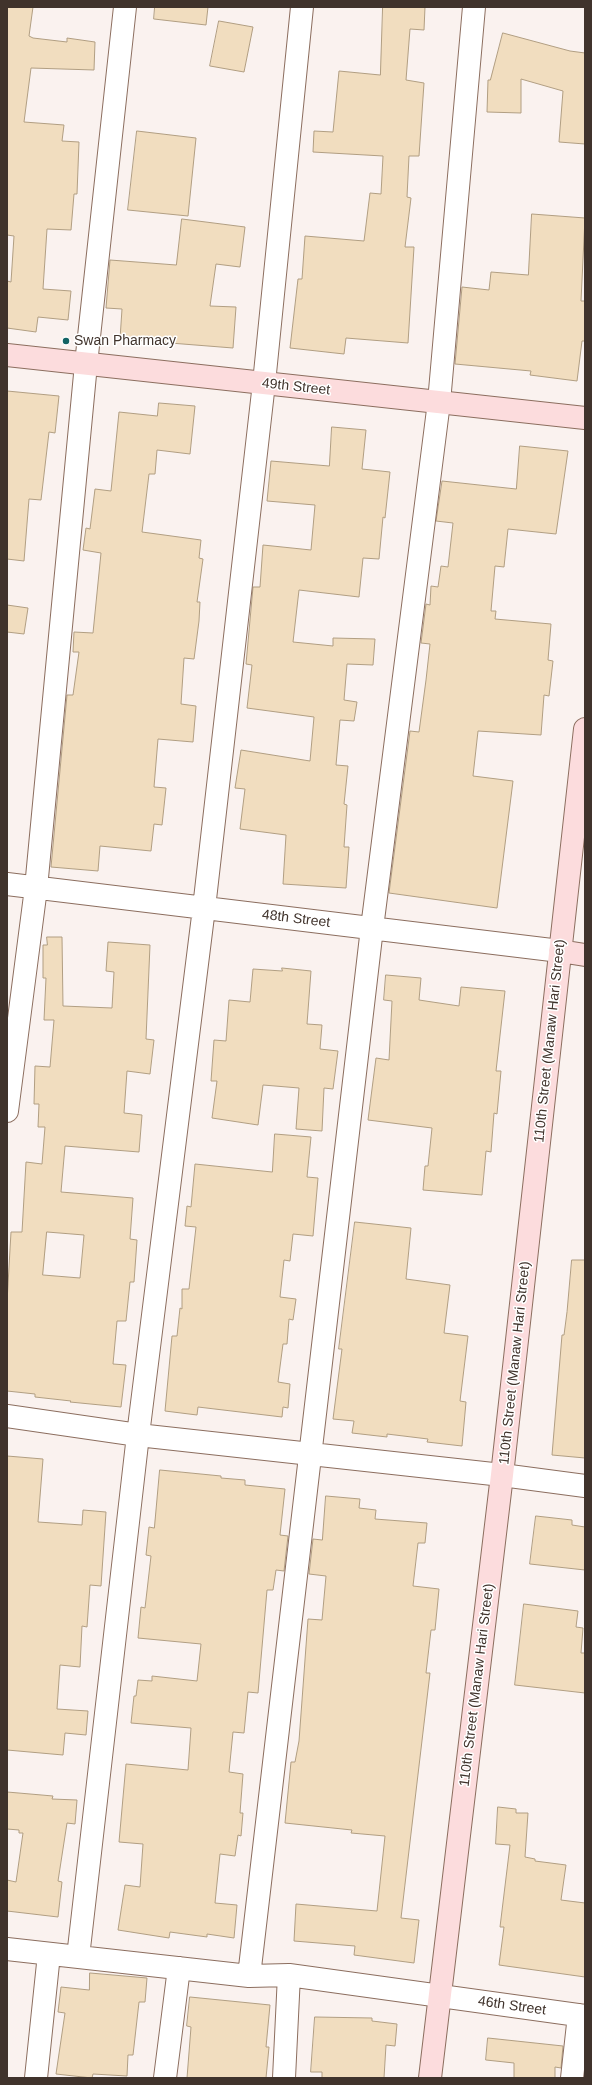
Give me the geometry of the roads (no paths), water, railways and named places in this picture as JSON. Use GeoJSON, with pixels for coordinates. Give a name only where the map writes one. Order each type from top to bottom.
{"type":"FeatureCollection","features":[{"type":"Feature","properties":{"kind":"street"},"geometry":{"type":"LineString","coordinates":[[7,1111],[36,888],[86,364],[125,7]]}},
{"type":"Feature","properties":{"kind":"street"},"geometry":{"type":"LineString","coordinates":[[78,1957],[138,1435],[204,908],[264,384],[302,7]]}},
{"type":"Feature","properties":{"kind":"street"},"geometry":{"type":"LineString","coordinates":[[249,1976],[372,928],[439,402],[474,7]]}},
{"type":"Feature","properties":{"kind":"street","name":"49th Street"},"geometry":{"type":"LineString","coordinates":[[7,355],[585,418]]}},
{"type":"Feature","properties":{"kind":"street","name":"110th Street (Manaw Hari Street)"},"geometry":{"type":"LineString","coordinates":[[430,2078],[502,1475],[585,729]]}},
{"type":"Feature","properties":{"kind":"street","name":"48th Street"},"geometry":{"type":"LineString","coordinates":[[7,884],[585,955]]}},
{"type":"Feature","properties":{"kind":"street"},"geometry":{"type":"LineString","coordinates":[[7,1416],[138,1435],[502,1475],[585,1486]]}},
{"type":"Feature","properties":{"kind":"street","name":"46th Street"},"geometry":{"type":"LineString","coordinates":[[7,1949],[249,1976],[289,1975],[582,2016]]}},
{"type":"Feature","properties":{"kind":"street"},"geometry":{"type":"LineString","coordinates":[[36,2078],[49,1954]]}},
{"type":"Feature","properties":{"kind":"street"},"geometry":{"type":"LineString","coordinates":[[166,2078],[179,1968]]}},
{"type":"Feature","properties":{"kind":"street"},"geometry":{"type":"LineString","coordinates":[[284,2078],[289,1975]]}},
{"type":"Feature","properties":{"kind":"street"},"geometry":{"type":"LineString","coordinates":[[572,2078],[582,2016]]}},
{"type":"Feature","properties":{"kind":"place","name":"Swan Pharmacy"},"geometry":{"type":"Point","coordinates":[66,341]}}]}
